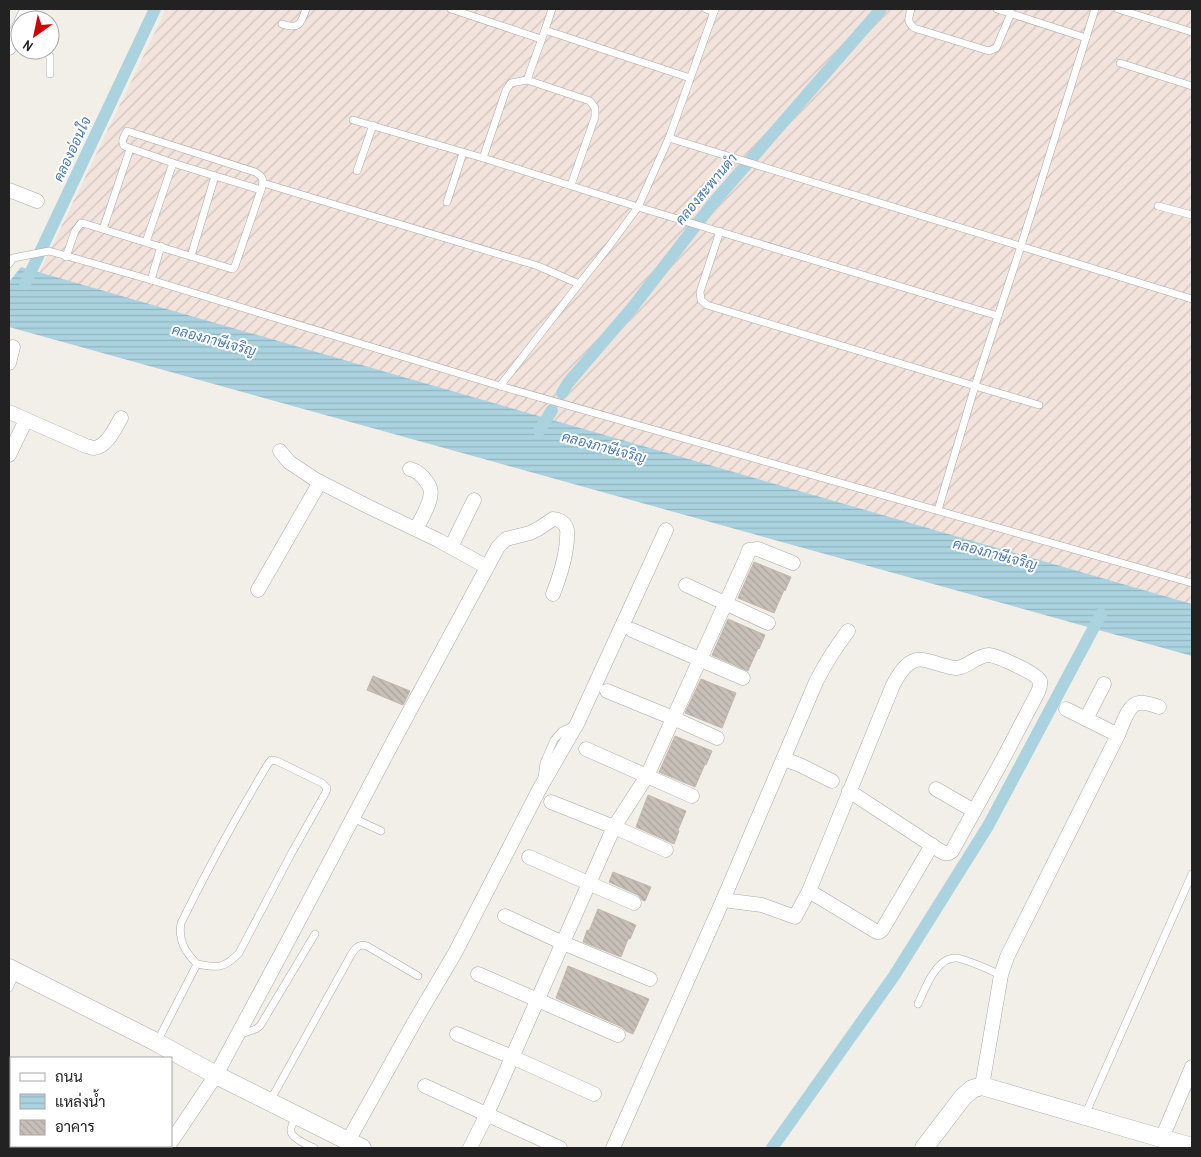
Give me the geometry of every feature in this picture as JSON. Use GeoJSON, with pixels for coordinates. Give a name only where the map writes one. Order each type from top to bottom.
{"type":"FeatureCollection","features":[{"type":"Feature","properties":{"kind":"street"},"geometry":{"type":"LineString","coordinates":[[9,190],[37,201]]}},
{"type":"Feature","properties":{"kind":"street"},"geometry":{"type":"LineString","coordinates":[[9,363],[13,347]]}},
{"type":"Feature","properties":{"kind":"street"},"geometry":{"type":"LineString","coordinates":[[9,412],[94,448],[106,441],[121,418]]}},
{"type":"Feature","properties":{"kind":"street"},"geometry":{"type":"LineString","coordinates":[[9,455],[26,420]]}},
{"type":"Feature","properties":{"kind":"street"},"geometry":{"type":"LineString","coordinates":[[280,451],[289,462],[320,482],[416,529],[487,567]]}},
{"type":"Feature","properties":{"kind":"street"},"geometry":{"type":"LineString","coordinates":[[410,470],[415,470],[423,476],[430,486],[431,494],[416,529]]}},
{"type":"Feature","properties":{"kind":"street"},"geometry":{"type":"LineString","coordinates":[[258,590],[320,482]]}},
{"type":"Feature","properties":{"kind":"street"},"geometry":{"type":"LineString","coordinates":[[451,547],[474,500]]}},
{"type":"Feature","properties":{"kind":"street"},"geometry":{"type":"LineString","coordinates":[[172,1141],[216,1075],[498,547],[506,539],[538,530],[553,519],[558,519],[566,527],[567,546],[561,574],[553,594]]}},
{"type":"Feature","properties":{"kind":"street"},"geometry":{"type":"LineString","coordinates":[[11,976],[156,1042],[216,1075],[358,1146],[416,1019],[455,953],[540,788],[577,724],[666,530]]}},
{"type":"Feature","properties":{"kind":"street"},"geometry":{"type":"LineString","coordinates":[[470,1148],[487,1114],[614,827],[647,776],[750,550],[758,549],[793,563]]}},
{"type":"Feature","properties":{"kind":"street"},"geometry":{"type":"LineString","coordinates":[[686,585],[768,623]]}},
{"type":"Feature","properties":{"kind":"street"},"geometry":{"type":"LineString","coordinates":[[632,630],[743,678]]}},
{"type":"Feature","properties":{"kind":"street"},"geometry":{"type":"LineString","coordinates":[[613,1148],[723,900],[816,682],[836,646],[848,632]]}},
{"type":"Feature","properties":{"kind":"street"},"geometry":{"type":"LineString","coordinates":[[723,900],[750,902],[795,917],[809,891],[849,791],[893,685],[900,672],[914,660],[922,660],[955,668],[961,667],[982,656],[989,655],[1016,665],[1040,680],[1038,692],[1003,759],[952,851],[949,853],[944,853],[932,846],[849,791]]}},
{"type":"Feature","properties":{"kind":"street"},"geometry":{"type":"LineString","coordinates":[[1086,719],[1104,684]]}},
{"type":"Feature","properties":{"kind":"street"},"geometry":{"type":"LineString","coordinates":[[607,690],[717,738]]}},
{"type":"Feature","properties":{"kind":"street"},"geometry":{"type":"LineString","coordinates":[[982,1086],[1001,975],[1007,957],[1130,708],[1137,703],[1159,707]]}},
{"type":"Feature","properties":{"kind":"street"},"geometry":{"type":"LineString","coordinates":[[1066,709],[1118,735]]}},
{"type":"Feature","properties":{"kind":"street"},"geometry":{"type":"LineString","coordinates":[[586,749],[692,796]]}},
{"type":"Feature","properties":{"kind":"street"},"geometry":{"type":"LineString","coordinates":[[784,759],[832,781]]}},
{"type":"Feature","properties":{"kind":"street"},"geometry":{"type":"LineString","coordinates":[[936,789],[974,811]]}},
{"type":"Feature","properties":{"kind":"street"},"geometry":{"type":"LineString","coordinates":[[551,802],[666,850]]}},
{"type":"Feature","properties":{"kind":"street"},"geometry":{"type":"LineString","coordinates":[[809,891],[876,932],[880,932],[932,846]]}},
{"type":"Feature","properties":{"kind":"street"},"geometry":{"type":"LineString","coordinates":[[529,857],[634,903]]}},
{"type":"Feature","properties":{"kind":"street"},"geometry":{"type":"LineString","coordinates":[[505,916],[563,943],[650,979]]}},
{"type":"Feature","properties":{"kind":"street"},"geometry":{"type":"LineString","coordinates":[[478,974],[618,1035]]}},
{"type":"Feature","properties":{"kind":"street"},"geometry":{"type":"LineString","coordinates":[[457,1034],[512,1056],[594,1094]]}},
{"type":"Feature","properties":{"kind":"street"},"geometry":{"type":"LineString","coordinates":[[1162,1138],[1192,1067]]}},
{"type":"Feature","properties":{"kind":"street"},"geometry":{"type":"LineString","coordinates":[[425,1086],[560,1148]]}},
{"type":"Feature","properties":{"kind":"street"},"geometry":{"type":"LineString","coordinates":[[924,1148],[963,1097],[972,1089],[982,1086],[1192,1147]]}},
{"type":"Feature","properties":{"kind":"lane"},"geometry":{"type":"LineString","coordinates":[[282,24],[291,27],[296,26],[301,22],[306,9]]}},
{"type":"Feature","properties":{"kind":"lane"},"geometry":{"type":"LineString","coordinates":[[451,9],[541,39]]}},
{"type":"Feature","properties":{"kind":"lane"},"geometry":{"type":"LineString","coordinates":[[527,80],[552,9]]}},
{"type":"Feature","properties":{"kind":"lane"},"geometry":{"type":"LineString","coordinates":[[500,386],[638,207],[669,138],[715,10],[706,9]]}},
{"type":"Feature","properties":{"kind":"lane"},"geometry":{"type":"LineString","coordinates":[[911,9],[908,21],[914,28],[990,51],[996,48],[1011,13]]}},
{"type":"Feature","properties":{"kind":"lane"},"geometry":{"type":"LineString","coordinates":[[997,9],[1086,38]]}},
{"type":"Feature","properties":{"kind":"lane"},"geometry":{"type":"LineString","coordinates":[[938,510],[975,386],[1095,9]]}},
{"type":"Feature","properties":{"kind":"lane"},"geometry":{"type":"LineString","coordinates":[[1118,9],[1192,32]]}},
{"type":"Feature","properties":{"kind":"lane"},"geometry":{"type":"LineString","coordinates":[[545,30],[690,78]]}},
{"type":"Feature","properties":{"kind":"lane"},"geometry":{"type":"LineString","coordinates":[[50,60],[50,74]]}},
{"type":"Feature","properties":{"kind":"lane"},"geometry":{"type":"LineString","coordinates":[[1120,63],[1192,86]]}},
{"type":"Feature","properties":{"kind":"lane"},"geometry":{"type":"LineString","coordinates":[[483,158],[506,90],[512,83],[527,80],[590,102],[595,108],[595,117],[571,185]]}},
{"type":"Feature","properties":{"kind":"lane"},"geometry":{"type":"LineString","coordinates":[[353,120],[998,316]]}},
{"type":"Feature","properties":{"kind":"lane"},"geometry":{"type":"LineString","coordinates":[[356,171],[373,125]]}},
{"type":"Feature","properties":{"kind":"lane"},"geometry":{"type":"LineString","coordinates":[[66,257],[75,230],[81,223],[232,269],[234,268],[262,187],[260,175],[127,131],[122,143],[130,149],[215,176],[262,187],[538,266],[579,284]]}},
{"type":"Feature","properties":{"kind":"lane"},"geometry":{"type":"LineString","coordinates":[[669,138],[1192,299]]}},
{"type":"Feature","properties":{"kind":"lane"},"geometry":{"type":"LineString","coordinates":[[103,229],[130,149]]}},
{"type":"Feature","properties":{"kind":"lane"},"geometry":{"type":"LineString","coordinates":[[447,202],[463,153]]}},
{"type":"Feature","properties":{"kind":"lane"},"geometry":{"type":"LineString","coordinates":[[146,242],[173,163]]}},
{"type":"Feature","properties":{"kind":"lane"},"geometry":{"type":"LineString","coordinates":[[191,256],[215,176]]}},
{"type":"Feature","properties":{"kind":"lane"},"geometry":{"type":"LineString","coordinates":[[1158,206],[1192,215]]}},
{"type":"Feature","properties":{"kind":"lane"},"geometry":{"type":"LineString","coordinates":[[720,231],[700,292],[701,300],[707,305],[1039,404]]}},
{"type":"Feature","properties":{"kind":"lane"},"geometry":{"type":"LineString","coordinates":[[151,280],[161,246]]}},
{"type":"Feature","properties":{"kind":"lane"},"geometry":{"type":"LineString","coordinates":[[9,264],[13,258],[49,251],[500,386],[1192,582]]}},
{"type":"Feature","properties":{"kind":"lane"},"geometry":{"type":"LineString","coordinates":[[271,760],[277,761],[322,783],[327,788],[326,792],[239,953],[231,961],[213,968],[197,964],[186,953],[179,931],[181,923],[205,875],[268,764],[271,760]]}},
{"type":"Feature","properties":{"kind":"lane"},"geometry":{"type":"LineString","coordinates":[[353,818],[381,831]]}},
{"type":"Feature","properties":{"kind":"lane"},"geometry":{"type":"LineString","coordinates":[[1085,1115],[1192,874]]}},
{"type":"Feature","properties":{"kind":"lane"},"geometry":{"type":"LineString","coordinates":[[237,1035],[260,1026],[315,934]]}},
{"type":"Feature","properties":{"kind":"lane"},"geometry":{"type":"LineString","coordinates":[[270,1102],[346,964],[358,946],[362,944],[367,946],[418,976]]}},
{"type":"Feature","properties":{"kind":"lane"},"geometry":{"type":"LineString","coordinates":[[918,1004],[933,973],[947,959],[958,958],[1001,975]]}},
{"type":"Feature","properties":{"kind":"lane"},"geometry":{"type":"LineString","coordinates":[[156,1042],[197,964]]}},
{"type":"Feature","properties":{"kind":"lane"},"geometry":{"type":"LineString","coordinates":[[296,1115],[290,1130],[291,1134],[314,1148]]}},
{"type":"Feature","properties":{"kind":"shaded area"},"geometry":{"type":"Polygon","coordinates":[[[166,9],[1192,9],[1192,604],[39,273],[166,9]]]}},
{"type":"Feature","properties":{"kind":"water","name":"คลองภาษีเจริญ"},"geometry":{"type":"Polygon","coordinates":[[[21,267],[1192,604],[1192,656],[9,327],[9,282],[21,267]]]}},
{"type":"Feature","properties":{"kind":"building"},"geometry":{"type":"Polygon","coordinates":[[[754,562],[791,577],[774,613],[738,598],[754,562]]]}},
{"type":"Feature","properties":{"kind":"building"},"geometry":{"type":"Polygon","coordinates":[[[728,619],[765,635],[748,671],[712,655],[728,619]]]}},
{"type":"Feature","properties":{"kind":"building"},"geometry":{"type":"Polygon","coordinates":[[[373,676],[410,691],[403,705],[367,690],[373,676]]]}},
{"type":"Feature","properties":{"kind":"building"},"geometry":{"type":"Polygon","coordinates":[[[701,679],[736,693],[722,728],[685,713],[701,679]]]}},
{"type":"Feature","properties":{"kind":"building"},"geometry":{"type":"Polygon","coordinates":[[[675,736],[712,751],[695,787],[659,772],[675,736]]]}},
{"type":"Feature","properties":{"kind":"building"},"geometry":{"type":"Polygon","coordinates":[[[648,795],[686,811],[674,844],[636,827],[648,795]]]}},
{"type":"Feature","properties":{"kind":"building"},"geometry":{"type":"Polygon","coordinates":[[[613,872],[651,887],[645,901],[638,895],[609,882],[613,872]]]}},
{"type":"Feature","properties":{"kind":"building"},"geometry":{"type":"Polygon","coordinates":[[[598,909],[636,925],[621,957],[583,942],[598,909]]]}},
{"type":"Feature","properties":{"kind":"building"},"geometry":{"type":"Polygon","coordinates":[[[568,966],[649,999],[633,1034],[622,1027],[556,998],[568,966]]]}},
{"type":"Feature","properties":{"kind":"waterway","name":"คลองอ่อนใจ"},"geometry":{"type":"LineString","coordinates":[[25,284],[155,9]]}},
{"type":"Feature","properties":{"kind":"waterway","name":"คลองสะพานดำ"},"geometry":{"type":"LineString","coordinates":[[562,393],[568,383],[632,308],[714,202],[881,9]]}},
{"type":"Feature","properties":{"kind":"waterway","name":"คลองสะพานดำ"},"geometry":{"type":"LineString","coordinates":[[539,431],[552,410]]}},
{"type":"Feature","properties":{"kind":"waterway"},"geometry":{"type":"LineString","coordinates":[[772,1148],[894,976],[988,826],[1101,614]]}}]}
